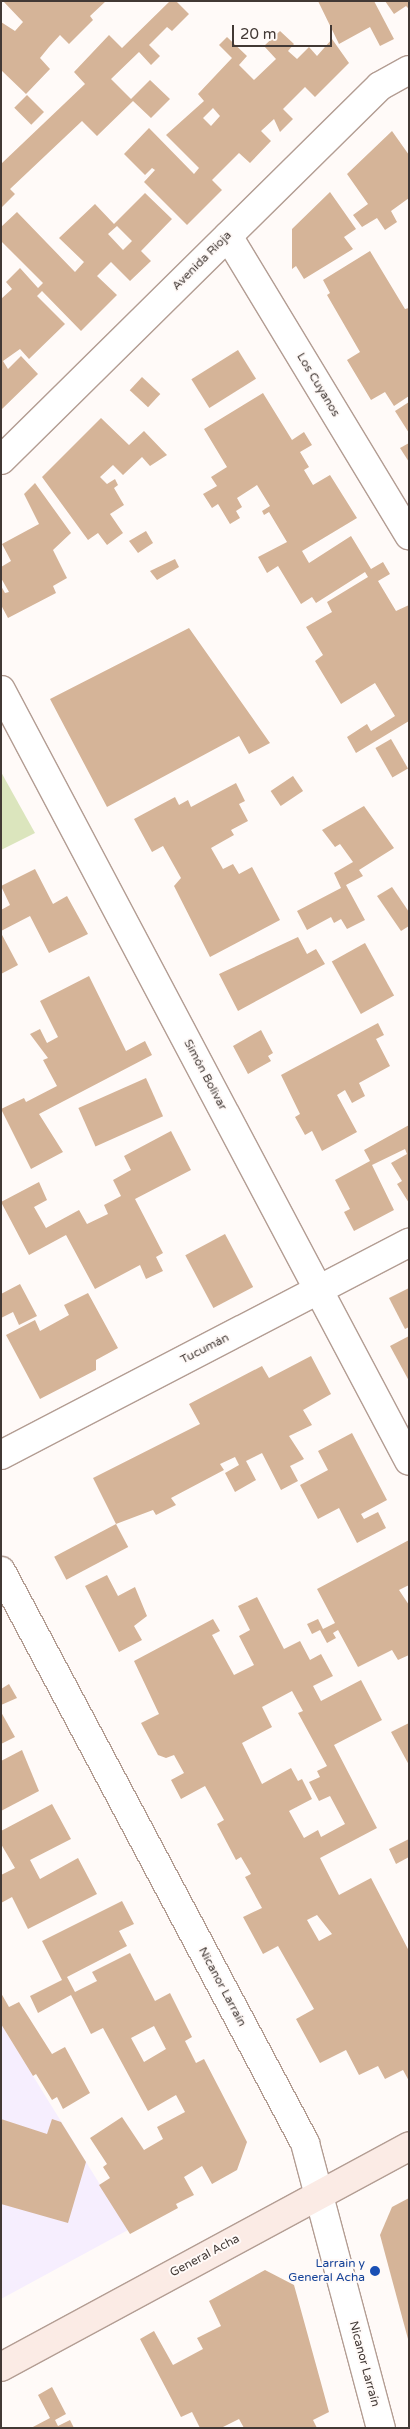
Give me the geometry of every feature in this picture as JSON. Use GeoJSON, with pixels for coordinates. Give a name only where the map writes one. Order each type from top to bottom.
{"type":"FeatureCollection","features":[{"type":"Feature","properties":{"kind":"main road","name":"General Acha"},"geometry":{"type":"LineString","coordinates":[[1,2367],[409,2146]]}},
{"type":"Feature","properties":{"kind":"street","name":"Avenida Rioja"},"geometry":{"type":"LineString","coordinates":[[1,460],[380,86],[409,70]]}},
{"type":"Feature","properties":{"kind":"street","name":"Los Cuyanos"},"geometry":{"type":"LineString","coordinates":[[228,236],[409,534]]}},
{"type":"Feature","properties":{"kind":"street","name":"Simón Bolivar"},"geometry":{"type":"LineString","coordinates":[[1,690],[409,1461]]}},
{"type":"Feature","properties":{"kind":"street","name":"Tucumán"},"geometry":{"type":"LineString","coordinates":[[1,1455],[409,1243]]}},
{"type":"Feature","properties":{"kind":"street","name":"Nicanor Larraín"},"geometry":{"type":"LineString","coordinates":[[1,1570],[305,2143],[381,2428]]}},
{"type":"Feature","properties":{"kind":"shaded area"},"geometry":{"type":"Polygon","coordinates":[[[1,2024],[128,2230],[1,2299],[1,2024]]]}},
{"type":"Feature","properties":{"kind":"green space"},"geometry":{"type":"Polygon","coordinates":[[[1,772],[35,833],[1,850],[1,772]]]}},
{"type":"Feature","properties":{"kind":"building"},"geometry":{"type":"Polygon","coordinates":[[[3,1],[106,1],[90,16],[93,20],[69,44],[60,35],[49,47],[40,58],[50,69],[26,94],[1,70],[1,22],[15,31],[23,22],[3,1]]]}},
{"type":"Feature","properties":{"kind":"building"},"geometry":{"type":"Polygon","coordinates":[[[170,1],[176,1],[189,14],[172,31],[167,27],[149,45],[160,56],[151,65],[139,52],[111,79],[131,99],[150,80],[170,99],[151,118],[133,101],[97,136],[82,121],[10,189],[15,194],[1,208],[1,164],[85,84],[74,72],[109,35],[122,48],[170,1]]]}},
{"type":"Feature","properties":{"kind":"building"},"geometry":{"type":"Polygon","coordinates":[[[318,1],[374,1],[394,39],[380,46],[370,27],[339,44],[318,1]]]}},
{"type":"Feature","properties":{"kind":"building"},"geometry":{"type":"Polygon","coordinates":[[[385,1],[409,1],[409,9],[406,6],[394,14],[385,1]]]}},
{"type":"Feature","properties":{"kind":"building"},"geometry":{"type":"Polygon","coordinates":[[[280,31],[294,44],[288,51],[297,59],[309,47],[317,56],[332,39],[349,63],[315,97],[305,87],[283,109],[293,119],[280,132],[274,119],[261,131],[271,141],[250,163],[239,153],[212,180],[222,190],[187,225],[144,182],[155,170],[152,168],[145,175],[124,154],[149,128],[194,174],[199,168],[166,135],[204,101],[198,94],[232,58],[219,45],[227,37],[247,56],[239,65],[254,80],[276,59],[264,46],[280,31]],[[213,108],[203,118],[211,126],[220,116],[213,108]]]}},
{"type":"Feature","properties":{"kind":"building"},"geometry":{"type":"Polygon","coordinates":[[[27,95],[44,112],[31,125],[14,108],[27,95]]]}},
{"type":"Feature","properties":{"kind":"building"},"geometry":{"type":"Polygon","coordinates":[[[392,131],[409,155],[409,198],[391,211],[397,222],[385,230],[377,218],[362,227],[353,215],[368,204],[347,174],[392,131]]]}},
{"type":"Feature","properties":{"kind":"building"},"geometry":{"type":"Polygon","coordinates":[[[330,192],[356,229],[344,237],[353,249],[304,279],[296,266],[292,269],[292,229],[330,192]]]}},
{"type":"Feature","properties":{"kind":"building"},"geometry":{"type":"Polygon","coordinates":[[[145,193],[172,219],[141,251],[151,261],[130,281],[111,262],[97,276],[117,295],[81,331],[42,291],[37,296],[65,324],[29,359],[20,349],[3,361],[8,369],[21,356],[38,374],[1,410],[1,299],[12,289],[6,282],[20,268],[38,288],[43,283],[1,241],[1,227],[17,212],[75,272],[84,262],[59,238],[95,204],[114,224],[145,193]],[[117,226],[108,234],[123,250],[132,241],[117,226]]]}},
{"type":"Feature","properties":{"kind":"building"},"geometry":{"type":"Polygon","coordinates":[[[370,251],[405,309],[409,308],[409,396],[394,406],[385,392],[371,400],[347,360],[360,352],[327,295],[330,293],[323,280],[370,251]]]}},
{"type":"Feature","properties":{"kind":"building"},"geometry":{"type":"Polygon","coordinates":[[[238,350],[256,379],[209,408],[191,379],[238,350]]]}},
{"type":"Feature","properties":{"kind":"building"},"geometry":{"type":"Polygon","coordinates":[[[142,377],[160,394],[148,407],[130,390],[142,377]]]}},
{"type":"Feature","properties":{"kind":"building"},"geometry":{"type":"Polygon","coordinates":[[[263,393],[292,440],[304,432],[312,445],[300,452],[309,467],[304,470],[313,485],[330,475],[357,518],[302,551],[309,563],[351,536],[371,569],[383,562],[390,574],[378,581],[396,611],[409,605],[409,721],[356,753],[347,737],[367,724],[371,731],[395,716],[375,683],[341,704],[315,661],[323,655],[306,627],[332,612],[327,602],[368,577],[365,572],[316,603],[312,597],[301,604],[278,566],[267,573],[258,557],[287,542],[269,512],[264,515],[262,511],[270,506],[257,485],[237,498],[242,507],[236,511],[240,518],[230,524],[218,504],[212,508],[203,494],[217,486],[211,477],[227,467],[204,429],[263,393]]]}},
{"type":"Feature","properties":{"kind":"building"},"geometry":{"type":"Polygon","coordinates":[[[409,402],[409,433],[395,411],[409,402]]]}},
{"type":"Feature","properties":{"kind":"building"},"geometry":{"type":"Polygon","coordinates":[[[101,418],[129,445],[144,431],[167,455],[150,466],[142,457],[123,475],[113,465],[100,477],[107,484],[115,479],[118,485],[114,488],[124,505],[110,514],[123,533],[107,545],[98,533],[88,540],[42,477],[101,418]]]}},
{"type":"Feature","properties":{"kind":"building"},"geometry":{"type":"Polygon","coordinates":[[[409,443],[409,462],[400,448],[409,443]]]}},
{"type":"Feature","properties":{"kind":"building"},"geometry":{"type":"Polygon","coordinates":[[[35,483],[71,533],[53,550],[67,578],[53,586],[56,593],[8,618],[1,605],[1,586],[5,593],[9,592],[1,578],[1,567],[11,561],[2,544],[39,524],[24,494],[35,483]]]}},
{"type":"Feature","properties":{"kind":"building"},"geometry":{"type":"Polygon","coordinates":[[[146,531],[153,543],[138,553],[129,541],[146,531]]]}},
{"type":"Feature","properties":{"kind":"building"},"geometry":{"type":"Polygon","coordinates":[[[175,559],[179,567],[157,580],[150,571],[175,559]]]}},
{"type":"Feature","properties":{"kind":"building"},"geometry":{"type":"Polygon","coordinates":[[[189,628],[270,743],[249,754],[239,736],[107,807],[50,699],[189,628]]]}},
{"type":"Feature","properties":{"kind":"building"},"geometry":{"type":"Polygon","coordinates":[[[391,739],[408,768],[392,777],[375,748],[391,739]]]}},
{"type":"Feature","properties":{"kind":"building"},"geometry":{"type":"Polygon","coordinates":[[[293,776],[303,791],[281,806],[271,791],[293,776]]]}},
{"type":"Feature","properties":{"kind":"building"},"geometry":{"type":"Polygon","coordinates":[[[236,783],[245,801],[239,804],[248,821],[231,830],[234,835],[211,848],[223,869],[233,864],[239,874],[252,867],[280,920],[210,957],[174,886],[181,878],[163,846],[152,852],[134,819],[175,797],[179,805],[188,800],[191,807],[236,783]]]}},
{"type":"Feature","properties":{"kind":"building"},"geometry":{"type":"Polygon","coordinates":[[[364,806],[394,848],[359,870],[363,876],[346,885],[365,920],[347,929],[341,919],[334,923],[331,917],[307,930],[297,911],[341,888],[334,873],[353,862],[340,844],[335,847],[322,830],[364,806]]]}},
{"type":"Feature","properties":{"kind":"building"},"geometry":{"type":"Polygon","coordinates":[[[35,869],[53,904],[67,896],[88,934],[49,953],[30,916],[1,931],[1,910],[10,905],[1,886],[35,869]]]}},
{"type":"Feature","properties":{"kind":"building"},"geometry":{"type":"Polygon","coordinates":[[[392,887],[409,912],[409,926],[401,931],[377,896],[392,887]]]}},
{"type":"Feature","properties":{"kind":"building"},"geometry":{"type":"Polygon","coordinates":[[[1,933],[18,965],[1,974],[1,933]]]}},
{"type":"Feature","properties":{"kind":"building"},"geometry":{"type":"Polygon","coordinates":[[[298,937],[307,954],[316,949],[325,964],[238,1011],[219,974],[298,937]]]}},
{"type":"Feature","properties":{"kind":"building"},"geometry":{"type":"Polygon","coordinates":[[[365,943],[394,995],[361,1014],[332,961],[365,943]]]}},
{"type":"Feature","properties":{"kind":"building"},"geometry":{"type":"Polygon","coordinates":[[[89,976],[126,1051],[145,1041],[152,1055],[39,1114],[63,1152],[31,1169],[1,1109],[24,1098],[26,1102],[57,1086],[43,1060],[48,1058],[30,1034],[40,1029],[47,1043],[58,1037],[40,1001],[89,976]]]}},
{"type":"Feature","properties":{"kind":"building"},"geometry":{"type":"Polygon","coordinates":[[[378,1023],[384,1035],[376,1039],[390,1066],[359,1083],[365,1096],[352,1103],[345,1090],[337,1095],[357,1132],[322,1151],[312,1131],[305,1135],[295,1117],[300,1114],[281,1075],[378,1023]]]}},
{"type":"Feature","properties":{"kind":"building"},"geometry":{"type":"Polygon","coordinates":[[[261,1030],[273,1053],[268,1056],[271,1061],[248,1074],[233,1046],[261,1030]]]}},
{"type":"Feature","properties":{"kind":"building"},"geometry":{"type":"Polygon","coordinates":[[[146,1078],[163,1116],[95,1146],[78,1108],[146,1078]]]}},
{"type":"Feature","properties":{"kind":"building"},"geometry":{"type":"Polygon","coordinates":[[[409,1125],[409,1203],[397,1184],[402,1181],[391,1163],[407,1154],[405,1149],[372,1165],[394,1210],[354,1231],[344,1212],[350,1209],[335,1180],[370,1161],[364,1150],[409,1125]]]}},
{"type":"Feature","properties":{"kind":"building"},"geometry":{"type":"Polygon","coordinates":[[[171,1131],[191,1170],[135,1199],[163,1253],[156,1257],[163,1271],[146,1279],[140,1265],[95,1289],[66,1235],[29,1255],[1,1202],[39,1182],[47,1200],[34,1207],[46,1228],[79,1210],[87,1224],[108,1214],[104,1205],[121,1196],[113,1180],[131,1170],[124,1156],[171,1131]]]}},
{"type":"Feature","properties":{"kind":"building"},"geometry":{"type":"Polygon","coordinates":[[[225,1234],[253,1287],[213,1308],[185,1255],[225,1234]]]}},
{"type":"Feature","properties":{"kind":"building"},"geometry":{"type":"Polygon","coordinates":[[[20,1284],[37,1316],[19,1325],[13,1312],[1,1318],[1,1294],[20,1284]]]}},
{"type":"Feature","properties":{"kind":"building"},"geometry":{"type":"Polygon","coordinates":[[[409,1288],[409,1327],[405,1329],[389,1298],[409,1288]]]}},
{"type":"Feature","properties":{"kind":"building"},"geometry":{"type":"Polygon","coordinates":[[[88,1293],[118,1348],[96,1360],[96,1370],[40,1399],[6,1335],[35,1320],[40,1331],[69,1315],[64,1305],[88,1293]]]}},
{"type":"Feature","properties":{"kind":"building"},"geometry":{"type":"Polygon","coordinates":[[[409,1336],[409,1381],[390,1346],[409,1336]]]}},
{"type":"Feature","properties":{"kind":"building"},"geometry":{"type":"Polygon","coordinates":[[[311,1356],[331,1394],[303,1410],[312,1425],[289,1436],[304,1459],[290,1466],[298,1481],[281,1490],[262,1453],[246,1461],[256,1480],[235,1492],[225,1473],[239,1465],[235,1457],[220,1464],[224,1470],[171,1498],[176,1505],[156,1515],[153,1510],[116,1524],[93,1478],[200,1424],[189,1404],[262,1366],[269,1378],[311,1356]]]}},
{"type":"Feature","properties":{"kind":"building"},"geometry":{"type":"Polygon","coordinates":[[[352,1433],[387,1500],[361,1514],[364,1519],[378,1512],[386,1528],[357,1543],[339,1508],[318,1519],[300,1485],[328,1470],[318,1451],[352,1433]]]}},
{"type":"Feature","properties":{"kind":"building"},"geometry":{"type":"Polygon","coordinates":[[[116,1524],[128,1547],[66,1580],[54,1557],[116,1524]]]}},
{"type":"Feature","properties":{"kind":"building"},"geometry":{"type":"Polygon","coordinates":[[[409,1540],[409,1585],[399,1590],[409,1605],[409,1655],[398,1660],[392,1650],[358,1667],[338,1630],[333,1633],[336,1638],[327,1643],[320,1630],[312,1634],[307,1624],[318,1619],[323,1629],[335,1623],[317,1589],[409,1540]]]}},
{"type":"Feature","properties":{"kind":"building"},"geometry":{"type":"Polygon","coordinates":[[[107,1575],[118,1596],[135,1587],[147,1616],[134,1626],[142,1640],[119,1652],[85,1586],[107,1575]]]}},
{"type":"Feature","properties":{"kind":"building"},"geometry":{"type":"Polygon","coordinates":[[[257,1597],[284,1649],[300,1641],[310,1660],[321,1654],[333,1676],[313,1686],[321,1701],[361,1680],[382,1720],[334,1745],[377,1828],[320,1858],[339,1895],[371,1878],[409,1951],[409,2081],[403,2070],[385,2079],[378,2066],[359,2075],[346,2050],[320,2063],[296,2019],[314,2009],[278,1946],[263,1954],[243,1917],[262,1908],[245,1877],[251,1874],[241,1857],[236,1860],[217,1824],[224,1820],[205,1786],[181,1799],[171,1780],[184,1773],[174,1755],[166,1758],[158,1755],[141,1723],[159,1714],[134,1661],[213,1619],[220,1631],[212,1635],[234,1675],[254,1665],[239,1636],[250,1630],[238,1606],[257,1597]],[[292,1691],[262,1707],[272,1727],[242,1743],[262,1784],[291,1768],[298,1781],[302,1779],[312,1799],[289,1811],[304,1838],[318,1830],[321,1837],[345,1824],[330,1796],[319,1801],[309,1782],[320,1777],[317,1771],[327,1766],[298,1713],[303,1711],[292,1691]],[[317,1915],[307,1920],[319,1941],[332,1934],[317,1915]]]}},
{"type":"Feature","properties":{"kind":"building"},"geometry":{"type":"Polygon","coordinates":[[[9,1684],[17,1698],[1,1705],[1,1689],[9,1684]]]}},
{"type":"Feature","properties":{"kind":"building"},"geometry":{"type":"Polygon","coordinates":[[[1,1712],[15,1737],[1,1744],[1,1712]]]}},
{"type":"Feature","properties":{"kind":"building"},"geometry":{"type":"Polygon","coordinates":[[[409,1723],[409,1765],[391,1732],[409,1723]]]}},
{"type":"Feature","properties":{"kind":"building"},"geometry":{"type":"Polygon","coordinates":[[[22,1750],[39,1791],[1,1811],[1,1761],[22,1750]]]}},
{"type":"Feature","properties":{"kind":"building"},"geometry":{"type":"Polygon","coordinates":[[[52,1804],[71,1839],[30,1860],[40,1879],[78,1858],[97,1894],[28,1929],[12,1897],[1,1903],[1,1875],[15,1868],[1,1844],[1,1831],[52,1804]]]}},
{"type":"Feature","properties":{"kind":"building"},"geometry":{"type":"Polygon","coordinates":[[[409,1839],[409,1857],[396,1864],[389,1849],[409,1839]]]}},
{"type":"Feature","properties":{"kind":"building"},"geometry":{"type":"Polygon","coordinates":[[[122,1901],[134,1924],[119,1931],[127,1946],[67,1977],[75,1992],[97,1981],[92,1972],[130,1953],[155,2001],[170,1993],[192,2037],[185,2041],[196,2063],[204,2059],[247,2142],[237,2170],[212,2184],[202,2166],[184,2177],[194,2195],[176,2204],[178,2208],[130,2234],[99,2185],[110,2178],[103,2167],[107,2164],[90,2138],[122,2117],[144,2150],[163,2139],[157,2127],[185,2112],[176,2095],[148,2111],[103,2028],[91,2034],[71,1995],[38,2013],[30,1996],[62,1980],[42,1941],[122,1901]],[[154,2026],[131,2038],[144,2062],[166,2049],[154,2026]]]}},
{"type":"Feature","properties":{"kind":"building"},"geometry":{"type":"Polygon","coordinates":[[[1,1993],[9,2007],[19,2002],[52,2054],[65,2047],[90,2093],[63,2109],[57,2097],[52,2100],[36,2074],[33,2076],[1,2024],[1,1993]]]}},
{"type":"Feature","properties":{"kind":"building"},"geometry":{"type":"Polygon","coordinates":[[[1,2119],[47,2134],[52,2119],[61,2122],[86,2162],[68,2223],[1,2204],[1,2119]]]}},
{"type":"Feature","properties":{"kind":"building"},"geometry":{"type":"Polygon","coordinates":[[[409,2198],[408,2339],[380,2235],[392,2207],[409,2198]]]}},
{"type":"Feature","properties":{"kind":"building"},"geometry":{"type":"Polygon","coordinates":[[[265,2270],[294,2285],[329,2412],[313,2420],[317,2428],[244,2428],[239,2419],[221,2428],[200,2428],[192,2412],[181,2417],[140,2339],[154,2331],[173,2365],[203,2349],[197,2338],[221,2326],[209,2301],[265,2270]]]}},
{"type":"Feature","properties":{"kind":"building"},"geometry":{"type":"Polygon","coordinates":[[[52,2387],[66,2414],[55,2420],[58,2426],[70,2420],[74,2428],[31,2428],[50,2418],[38,2395],[52,2387]]]}},
{"type":"Feature","properties":{"kind":"place","name":"Larrain y General Acha"},"geometry":{"type":"Point","coordinates":[375,2271]}}]}
